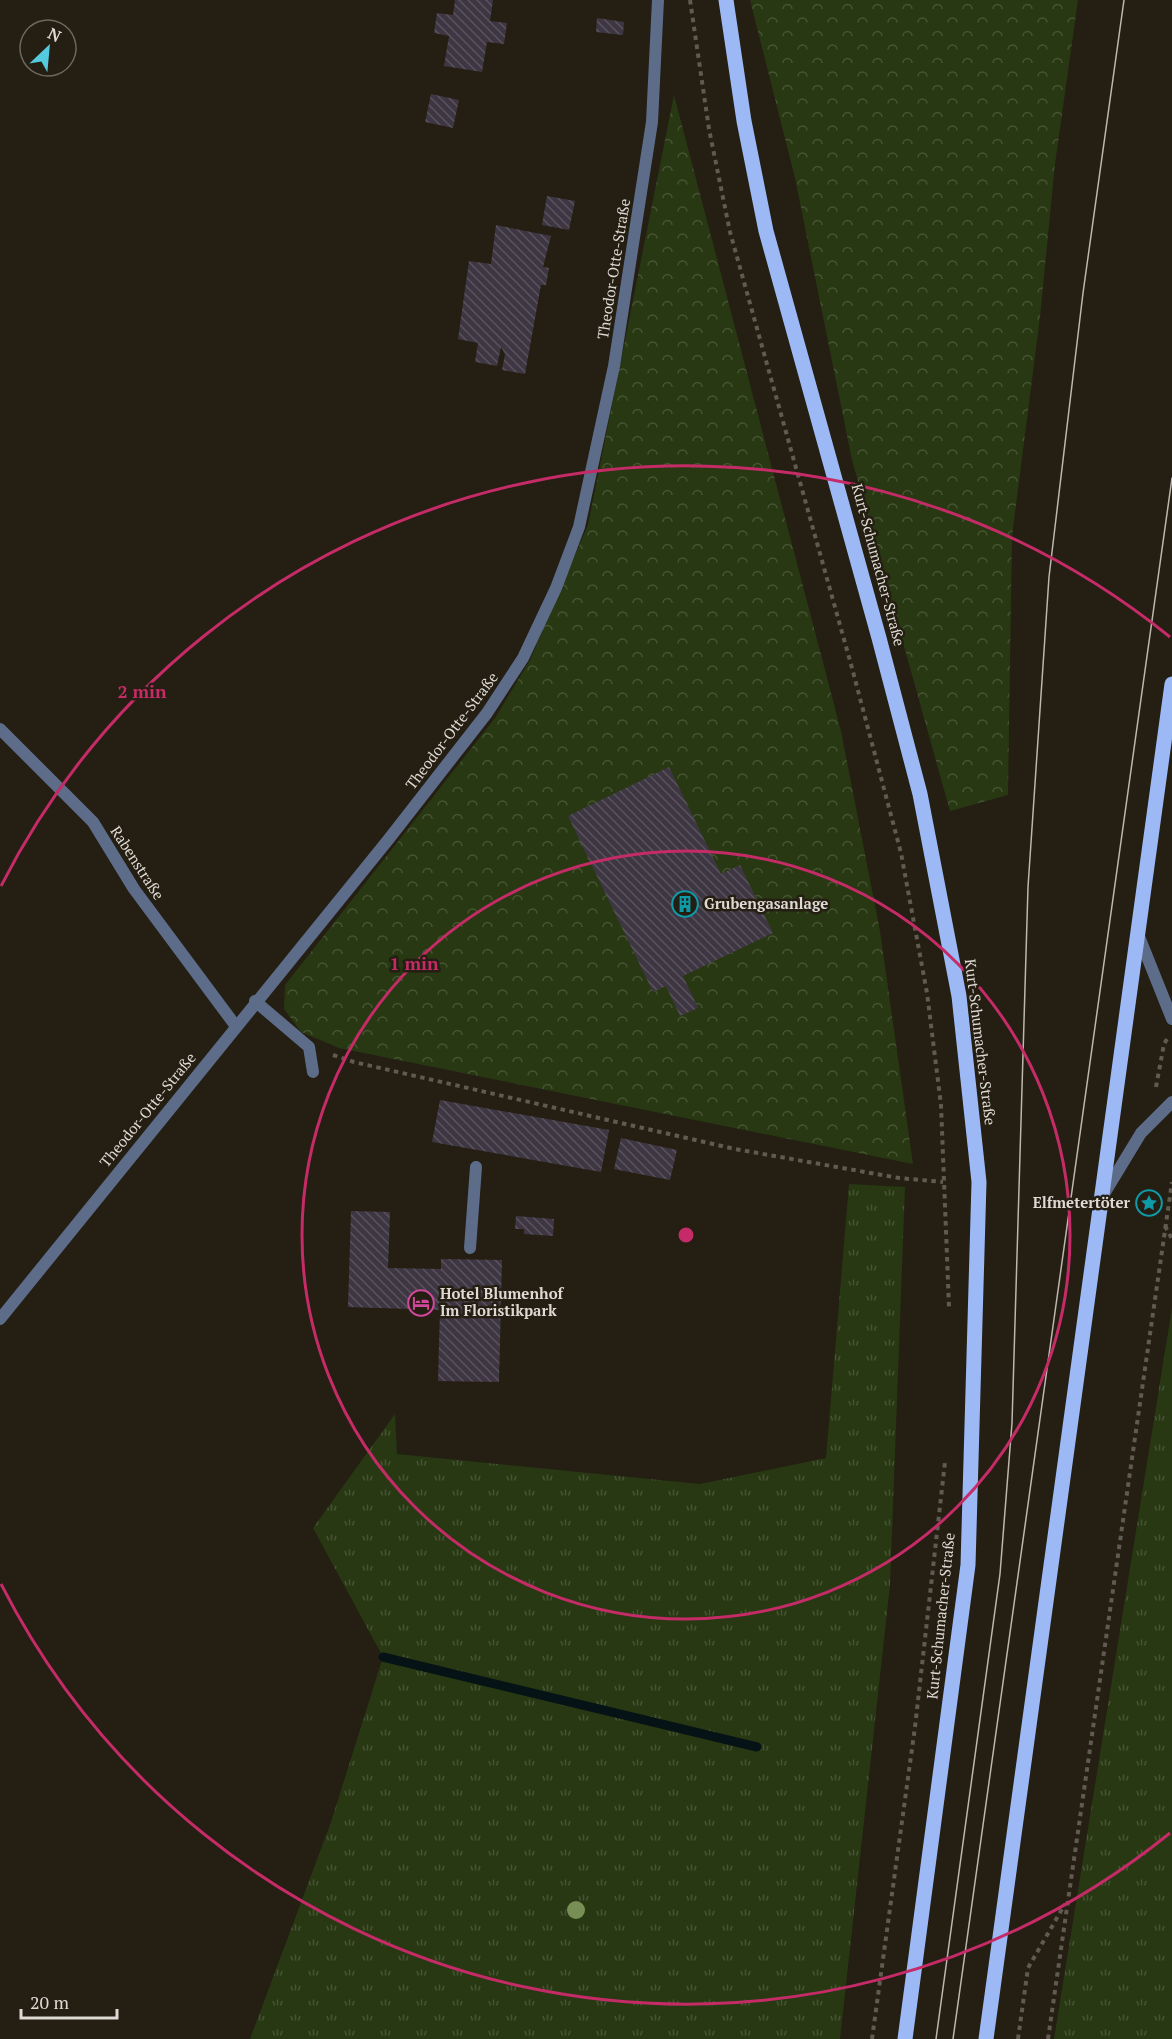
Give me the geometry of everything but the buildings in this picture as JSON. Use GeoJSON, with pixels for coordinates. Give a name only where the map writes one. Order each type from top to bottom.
{"type":"FeatureCollection","features":[{"type":"Feature","properties":{"kind":"main road","name":"Kurt-Schumacher-Straße"},"geometry":{"type":"LineString","coordinates":[[726,0],[744,121],[766,231],[879,638],[920,795],[959,996],[979,1182],[968,1565],[905,2039]]}},
{"type":"Feature","properties":{"kind":"main road"},"geometry":{"type":"LineString","coordinates":[[986,2039],[1172,684]]}},
{"type":"Feature","properties":{"kind":"street","name":"Theodor-Otte-Straße"},"geometry":{"type":"LineString","coordinates":[[0,1319],[235,1025],[388,840],[487,713],[523,658],[556,588],[579,527],[615,354],[652,122],[658,0]]}},
{"type":"Feature","properties":{"kind":"street","name":"Rabenstraße"},"geometry":{"type":"LineString","coordinates":[[0,729],[93,822],[134,889],[235,1025]]}},
{"type":"Feature","properties":{"kind":"street"},"geometry":{"type":"LineString","coordinates":[[1137,930],[1172,1019]]}},
{"type":"Feature","properties":{"kind":"street"},"geometry":{"type":"LineString","coordinates":[[255,1001],[309,1047],[313,1072]]}},
{"type":"Feature","properties":{"kind":"street"},"geometry":{"type":"LineString","coordinates":[[1103,1195],[1141,1133],[1167,1106]]}},
{"type":"Feature","properties":{"kind":"street"},"geometry":{"type":"LineString","coordinates":[[470,1248],[476,1167]]}},
{"type":"Feature","properties":{"kind":"path"},"geometry":{"type":"LineString","coordinates":[[690,0],[709,129],[730,232],[852,668],[901,853],[927,993],[941,1105],[949,1318]]}},
{"type":"Feature","properties":{"kind":"path"},"geometry":{"type":"LineString","coordinates":[[1167,1106],[1154,1094],[1164,1044],[1172,1032]]}},
{"type":"Feature","properties":{"kind":"path"},"geometry":{"type":"LineString","coordinates":[[309,1047],[354,1062],[735,1149],[899,1178],[943,1182]]}},
{"type":"Feature","properties":{"kind":"path"},"geometry":{"type":"LineString","coordinates":[[1048,2039],[1172,1182]]}},
{"type":"Feature","properties":{"kind":"path"},"geometry":{"type":"LineString","coordinates":[[1165,1225],[1172,1239]]}},
{"type":"Feature","properties":{"kind":"path"},"geometry":{"type":"LineString","coordinates":[[872,2039],[916,1715],[945,1453]]}},
{"type":"Feature","properties":{"kind":"path"},"geometry":{"type":"LineString","coordinates":[[1018,2039],[1028,1968],[1067,1901]]}},
{"type":"Feature","properties":{"kind":"green space"},"geometry":{"type":"Polygon","coordinates":[[[750,0],[1078,0],[1055,164],[1040,317],[1012,536],[1008,795],[950,811],[852,460],[795,178],[750,0]]]}},
{"type":"Feature","properties":{"kind":"green space"},"geometry":{"type":"Polygon","coordinates":[[[674,95],[841,731],[880,931],[913,1164],[339,1048],[301,1032],[284,1009],[285,985],[495,718],[530,660],[588,525],[674,95]]]}},
{"type":"Feature","properties":{"kind":"green space"},"geometry":{"type":"Polygon","coordinates":[[[849,1184],[905,1187],[890,1585],[840,2039],[250,2039],[331,1822],[383,1657],[313,1528],[395,1414],[397,1454],[700,1484],[826,1458],[849,1184]]]}},
{"type":"Feature","properties":{"kind":"green space"},"geometry":{"type":"Polygon","coordinates":[[[1172,1308],[1172,2039],[1054,2039],[1172,1308]]]}},
{"type":"Feature","properties":{"kind":"waterway"},"geometry":{"type":"LineString","coordinates":[[383,1657],[757,1747]]}},
{"type":"Feature","properties":{"kind":"tram line"},"geometry":{"type":"LineString","coordinates":[[936,2039],[1000,1574],[1012,1423],[1028,887],[1049,577],[1083,293],[1124,0]]}},
{"type":"Feature","properties":{"kind":"tram line"},"geometry":{"type":"LineString","coordinates":[[953,2039],[1172,478]]}},
{"type":"Feature","properties":{"kind":"place","name":"Grubengasanlage"},"geometry":{"type":"Point","coordinates":[685,904]}},
{"type":"Feature","properties":{"kind":"place","name":"Elfmetertöter"},"geometry":{"type":"Point","coordinates":[1149,1203]}},
{"type":"Feature","properties":{"kind":"place","name":"Hotel Blumenhof Im Floristikpark"},"geometry":{"type":"Point","coordinates":[421,1303]}}]}
